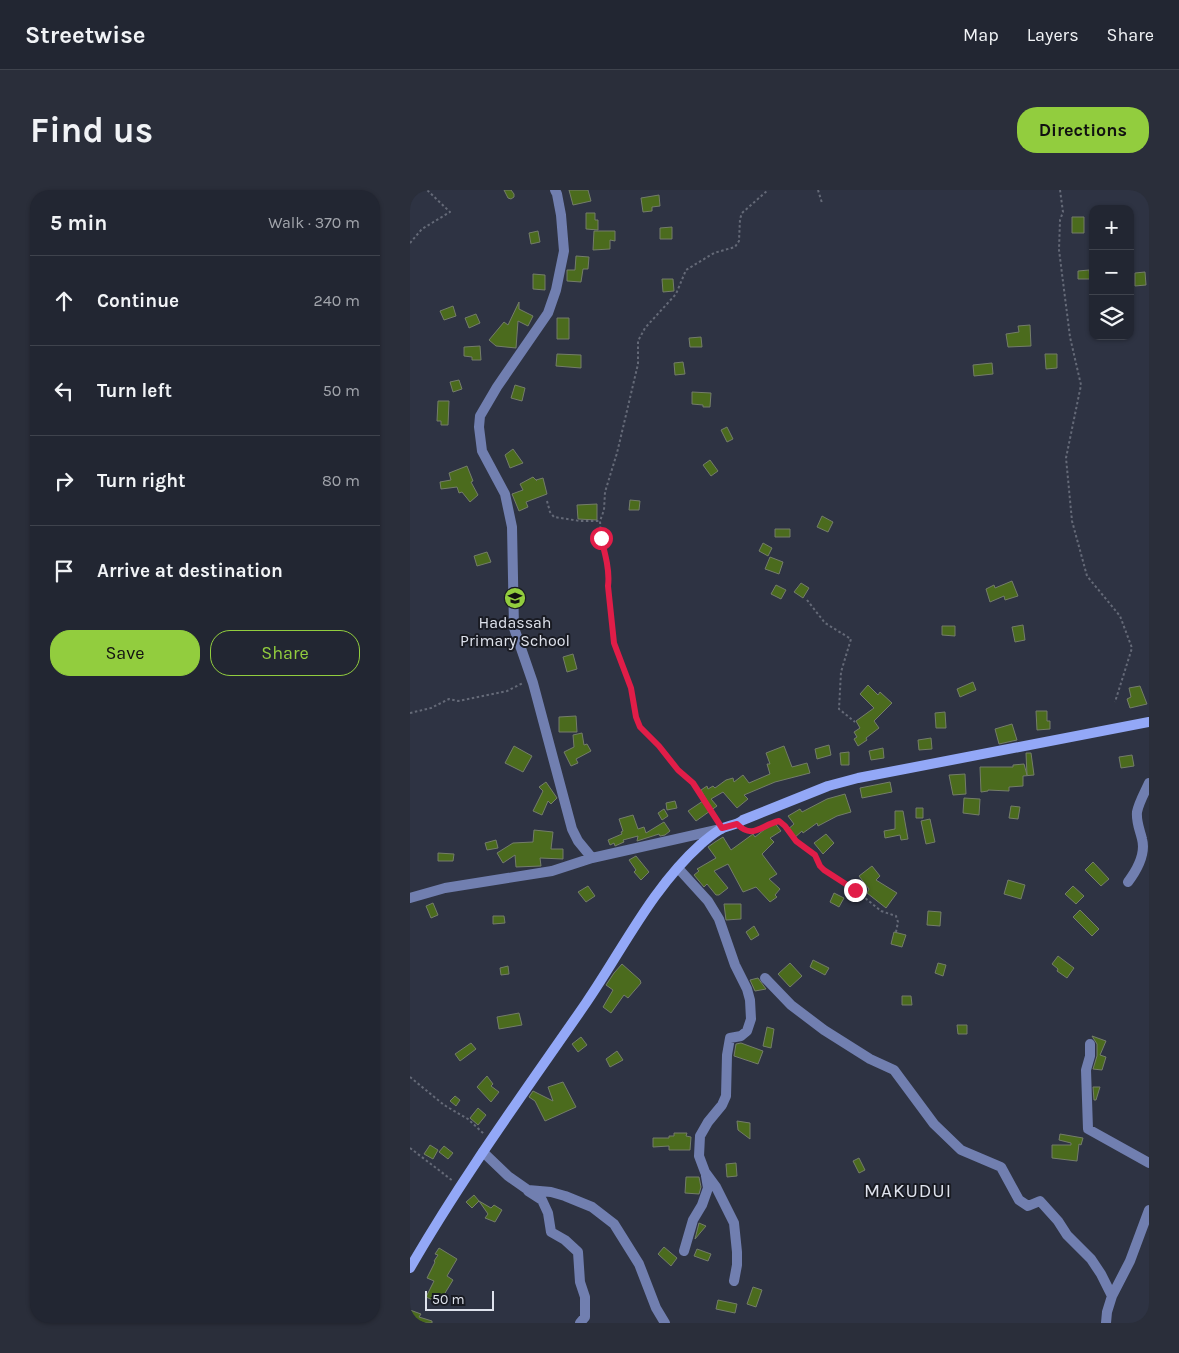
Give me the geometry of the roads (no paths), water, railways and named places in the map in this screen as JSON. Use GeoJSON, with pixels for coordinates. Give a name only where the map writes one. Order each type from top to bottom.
{"type":"FeatureCollection","features":[{"type":"Feature","properties":{"kind":"street"},"geometry":{"type":"LineString","coordinates":[[554,190],[557,194],[561,215],[564,252],[556,290],[548,313],[496,387],[480,416],[479,438],[482,450],[505,494],[511,520],[514,628],[533,683],[572,829],[578,841],[592,858]]}},
{"type":"Feature","properties":{"kind":"street"},"geometry":{"type":"LineString","coordinates":[[410,898],[445,888],[552,871],[592,858],[642,848],[691,834],[737,824],[828,786],[858,778],[1149,722]]}},
{"type":"Feature","properties":{"kind":"street"},"geometry":{"type":"LineString","coordinates":[[1128,882],[1136,871],[1142,855],[1138,811],[1149,783]]}},
{"type":"Feature","properties":{"kind":"street"},"geometry":{"type":"LineString","coordinates":[[410,1268],[484,1152],[582,1008],[658,891],[702,843],[722,828]]}},
{"type":"Feature","properties":{"kind":"street"},"geometry":{"type":"LineString","coordinates":[[678,868],[699,889],[719,919],[735,965],[747,989],[750,1000],[751,1019],[747,1031],[741,1036],[730,1038],[727,1055],[726,1096],[722,1105],[708,1122],[700,1136],[699,1156],[708,1188],[702,1205],[693,1220],[684,1251]]}},
{"type":"Feature","properties":{"kind":"street"},"geometry":{"type":"LineString","coordinates":[[765,978],[791,1005],[824,1030],[870,1059],[894,1070],[934,1124],[961,1150],[1001,1167],[1019,1200],[1028,1206],[1040,1201],[1058,1220],[1067,1235],[1091,1259],[1112,1296]]}},
{"type":"Feature","properties":{"kind":"street"},"geometry":{"type":"LineString","coordinates":[[1090,1044],[1090,1056],[1086,1070],[1088,1129],[1149,1163]]}},
{"type":"Feature","properties":{"kind":"street"},"geometry":{"type":"LineString","coordinates":[[484,1152],[508,1176],[542,1200],[548,1213],[551,1232],[565,1240],[578,1252],[580,1282],[586,1298],[586,1317],[580,1323]]}},
{"type":"Feature","properties":{"kind":"street"},"geometry":{"type":"LineString","coordinates":[[705,1172],[716,1187],[734,1223],[737,1252],[734,1281]]}},
{"type":"Feature","properties":{"kind":"street"},"geometry":{"type":"LineString","coordinates":[[528,1190],[551,1192],[565,1196],[592,1207],[614,1224],[639,1264],[656,1308],[665,1323]]}},
{"type":"Feature","properties":{"kind":"street"},"geometry":{"type":"LineString","coordinates":[[1106,1323],[1112,1296],[1130,1260],[1149,1210]]}},
{"type":"Feature","properties":{"kind":"place","name":"Hadassah Primary School"},"geometry":{"type":"Point","coordinates":[515,598]}},
{"type":"Feature","properties":{"kind":"district","name":"MAKUDUI"},"geometry":{"type":"Point","coordinates":[908,1191]}}]}
